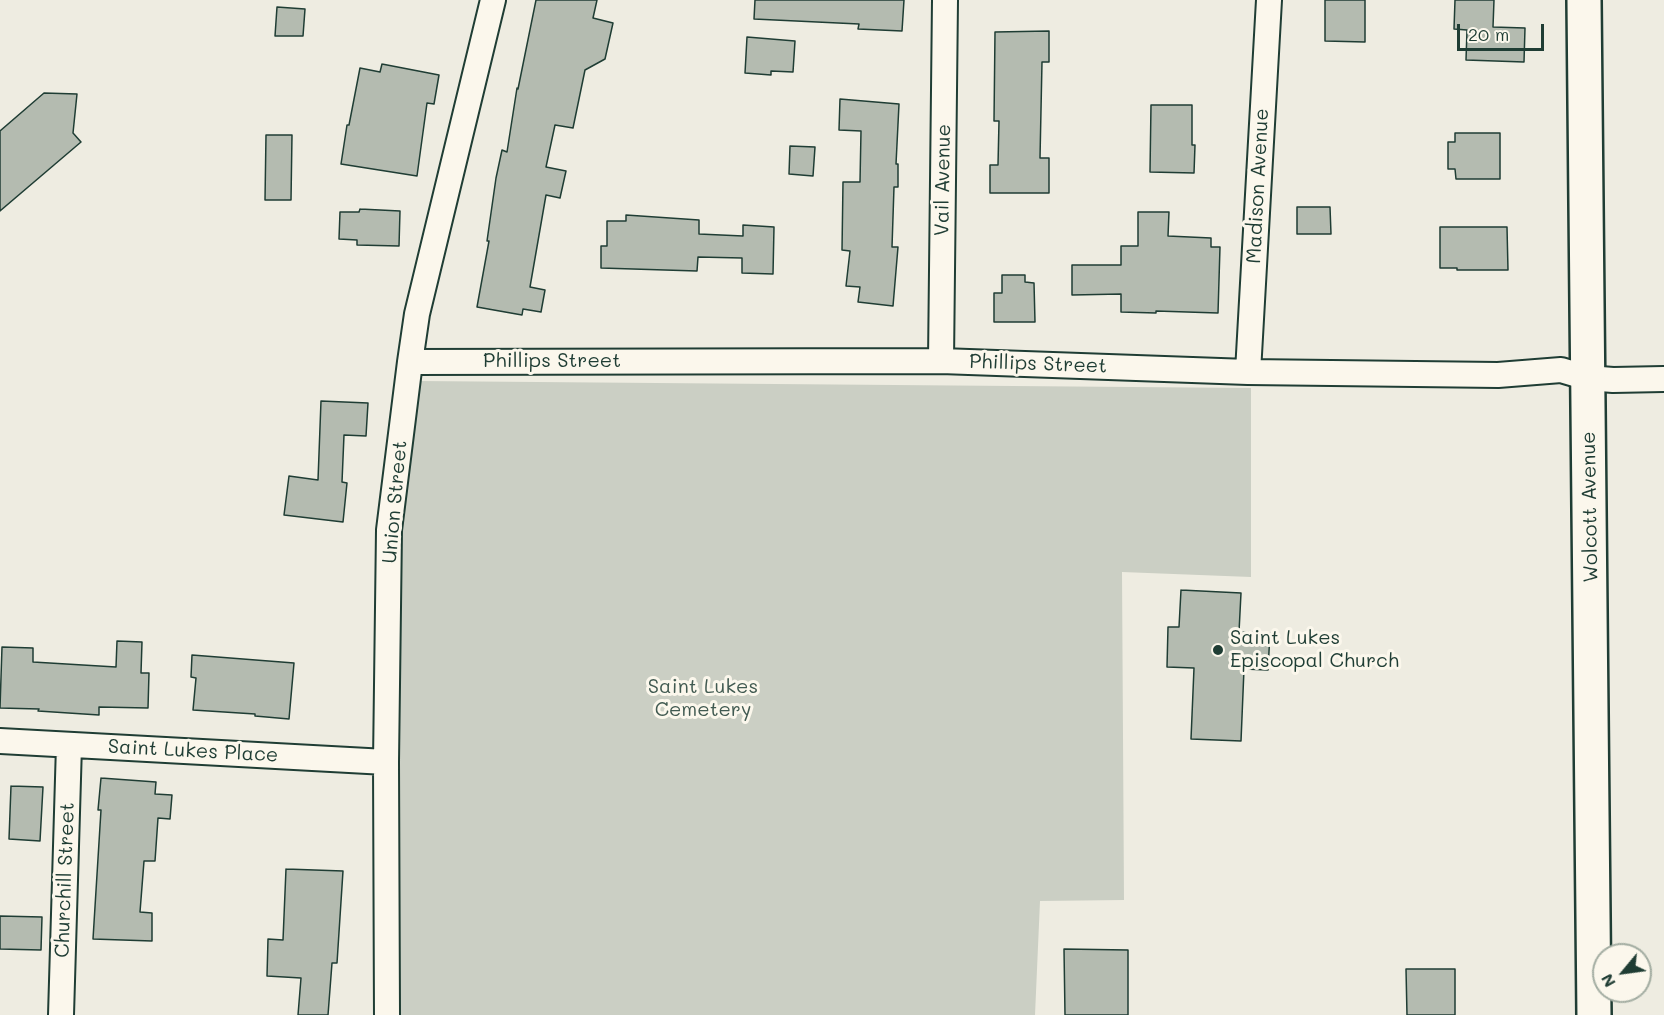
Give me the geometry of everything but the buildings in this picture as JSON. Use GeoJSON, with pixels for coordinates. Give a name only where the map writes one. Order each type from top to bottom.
{"type":"FeatureCollection","features":[{"type":"Feature","properties":{"kind":"main road","name":"Wolcott Avenue"},"geometry":{"type":"LineString","coordinates":[[1584,0],[1594,1015]]}},
{"type":"Feature","properties":{"kind":"street","name":"Union Street"},"geometry":{"type":"LineString","coordinates":[[387,1015],[386,762],[389,530],[410,362],[422,293],[493,0]]}},
{"type":"Feature","properties":{"kind":"street","name":"Vail Avenue"},"geometry":{"type":"LineString","coordinates":[[941,361],[945,0]]}},
{"type":"Feature","properties":{"kind":"street","name":"Madison Avenue"},"geometry":{"type":"LineString","coordinates":[[1248,372],[1269,0]]}},
{"type":"Feature","properties":{"kind":"street","name":"Phillips Street"},"geometry":{"type":"LineString","coordinates":[[410,362],[941,361],[1248,372],[1498,375],[1562,370],[1588,378],[1664,379]]}},
{"type":"Feature","properties":{"kind":"street","name":"Saint Lukes Place"},"geometry":{"type":"LineString","coordinates":[[0,741],[386,762]]}},
{"type":"Feature","properties":{"kind":"street","name":"Churchill Street"},"geometry":{"type":"LineString","coordinates":[[61,1015],[69,744]]}},
{"type":"Feature","properties":{"kind":"green space","name":"Saint Lukes Cemetery"},"geometry":{"type":"Polygon","coordinates":[[[418,381],[1251,388],[1251,577],[1122,572],[1124,900],[1040,901],[1035,1015],[387,1015],[389,530],[418,381]]]}},
{"type":"Feature","properties":{"kind":"place","name":"Saint Lukes Episcopal Church"},"geometry":{"type":"Point","coordinates":[1218,650]}}]}
